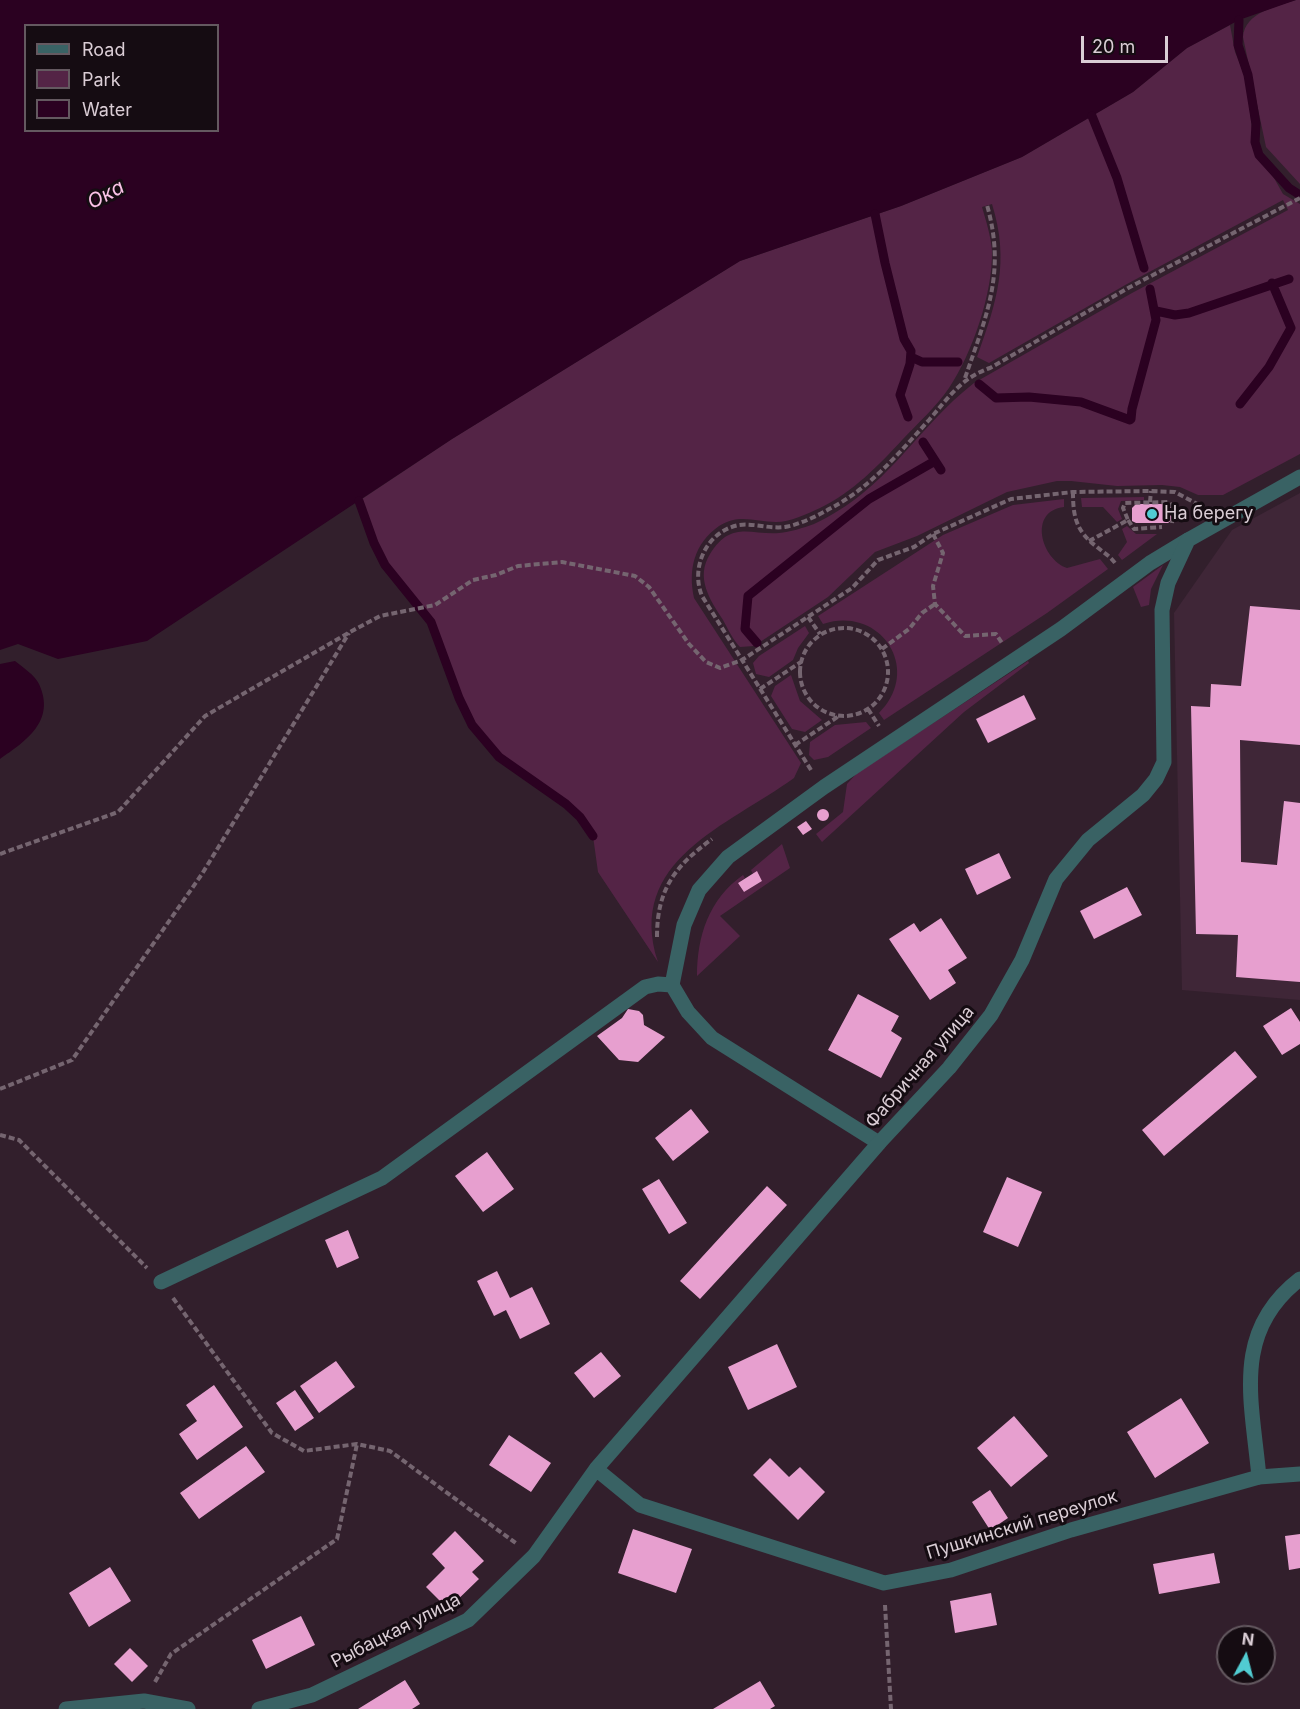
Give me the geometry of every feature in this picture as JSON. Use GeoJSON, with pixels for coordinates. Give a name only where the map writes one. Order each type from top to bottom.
{"type":"FeatureCollection","features":[{"type":"Feature","properties":{"kind":"street"},"geometry":{"type":"LineString","coordinates":[[879,1143],[712,1038],[688,1012],[672,985],[684,925],[699,890],[728,857],[824,787],[1061,629],[1150,563],[1300,477]]}},
{"type":"Feature","properties":{"kind":"street","name":"Фабричная улица"},"geometry":{"type":"LineString","coordinates":[[596,1469],[879,1143],[949,1068],[990,1015],[1022,960],[1056,879],[1088,840],[1120,816],[1156,779],[1164,762],[1162,610],[1168,583],[1188,540]]}},
{"type":"Feature","properties":{"kind":"street"},"geometry":{"type":"LineString","coordinates":[[161,1282],[382,1178],[645,987],[658,984],[672,985]]}},
{"type":"Feature","properties":{"kind":"street"},"geometry":{"type":"LineString","coordinates":[[1259,1477],[1251,1365],[1254,1340],[1266,1314],[1286,1289],[1300,1279]]}},
{"type":"Feature","properties":{"kind":"street","name":"Пушкинский переулок"},"geometry":{"type":"LineString","coordinates":[[596,1469],[640,1505],[884,1583],[951,1570],[1071,1530],[1259,1477],[1300,1474]]}},
{"type":"Feature","properties":{"kind":"street","name":"Рыбацкая улица"},"geometry":{"type":"LineString","coordinates":[[259,1709],[312,1695],[468,1620],[534,1556],[596,1469]]}},
{"type":"Feature","properties":{"kind":"street"},"geometry":{"type":"LineString","coordinates":[[66,1709],[144,1701],[188,1709]]}},
{"type":"Feature","properties":{"kind":"street"},"geometry":{"type":"LineString","coordinates":[[128,1709],[144,1701]]}},
{"type":"Feature","properties":{"kind":"path"},"geometry":{"type":"LineString","coordinates":[[965,378],[990,368],[1140,282],[1300,198]]}},
{"type":"Feature","properties":{"kind":"path"},"geometry":{"type":"LineString","coordinates":[[813,773],[699,588],[700,561],[714,538],[724,530],[739,525],[786,527],[834,507],[891,462],[965,378],[994,290],[996,242],[987,205]]}},
{"type":"Feature","properties":{"kind":"path"},"geometry":{"type":"LineString","coordinates":[[1150,502],[1151,491]]}},
{"type":"Feature","properties":{"kind":"path"},"geometry":{"type":"LineString","coordinates":[[1073,492],[1073,513],[1077,527],[1089,541],[1108,554],[1119,569]]}},
{"type":"Feature","properties":{"kind":"path"},"geometry":{"type":"LineString","coordinates":[[0,854],[118,813],[205,716],[350,632],[380,616],[435,605],[474,580],[496,575],[518,566],[562,562],[635,576],[649,587],[689,644],[706,662],[720,668],[742,660],[852,588],[878,560],[914,546],[933,534],[1011,498],[1073,492],[1175,492],[1198,503],[1206,511]]}},
{"type":"Feature","properties":{"kind":"path"},"geometry":{"type":"LineString","coordinates":[[1125,503],[1171,503],[1174,509],[1172,523],[1151,530],[1134,529],[1128,520],[1123,508],[1125,503]]}},
{"type":"Feature","properties":{"kind":"path"},"geometry":{"type":"LineString","coordinates":[[1089,541],[1128,520]]}},
{"type":"Feature","properties":{"kind":"path"},"geometry":{"type":"LineString","coordinates":[[933,534],[943,553],[933,586],[935,604],[952,621],[959,633],[965,636],[996,634],[1005,648]]}},
{"type":"Feature","properties":{"kind":"path"},"geometry":{"type":"LineString","coordinates":[[882,649],[909,629],[922,613],[935,604]]}},
{"type":"Feature","properties":{"kind":"path"},"geometry":{"type":"LineString","coordinates":[[808,617],[820,634]]}},
{"type":"Feature","properties":{"kind":"path"},"geometry":{"type":"LineString","coordinates":[[844,627],[857,630],[870,635],[882,649],[889,670],[887,685],[881,697],[868,709],[858,714],[840,715],[817,707],[808,697],[802,684],[802,662],[809,645],[820,634],[844,627]]}},
{"type":"Feature","properties":{"kind":"path"},"geometry":{"type":"LineString","coordinates":[[0,1089],[72,1060],[202,874],[350,632]]}},
{"type":"Feature","properties":{"kind":"path"},"geometry":{"type":"LineString","coordinates":[[760,689],[802,662]]}},
{"type":"Feature","properties":{"kind":"path"},"geometry":{"type":"LineString","coordinates":[[868,709],[881,729]]}},
{"type":"Feature","properties":{"kind":"path"},"geometry":{"type":"LineString","coordinates":[[795,745],[840,715]]}},
{"type":"Feature","properties":{"kind":"path"},"geometry":{"type":"LineString","coordinates":[[0,1135],[19,1140],[161,1282],[272,1433],[304,1451],[357,1444],[390,1451],[534,1556]]}},
{"type":"Feature","properties":{"kind":"path"},"geometry":{"type":"LineString","coordinates":[[144,1701],[171,1653],[337,1539],[357,1444]]}},
{"type":"Feature","properties":{"kind":"path"},"geometry":{"type":"LineString","coordinates":[[885,1606],[891,1709]]}},
{"type":"Feature","properties":{"kind":"shaded area"},"geometry":{"type":"Polygon","coordinates":[[[1300,493],[1300,1000],[1182,990],[1174,613],[1232,530],[1300,493]]]}},
{"type":"Feature","properties":{"kind":"green space"},"geometry":{"type":"Polygon","coordinates":[[[1300,0],[1300,184],[1266,147],[1243,37],[1249,22],[1255,16],[1300,0]]]}},
{"type":"Feature","properties":{"kind":"green space"},"geometry":{"type":"Polygon","coordinates":[[[1230,25],[1235,52],[1246,79],[1255,154],[1274,178],[1283,194],[1300,204],[1300,454],[1223,495],[1198,495],[1180,487],[1162,485],[1117,486],[1071,481],[1057,481],[1007,492],[917,536],[875,552],[828,597],[754,646],[740,647],[713,605],[704,580],[706,563],[718,543],[733,533],[792,531],[814,524],[840,510],[882,476],[934,420],[974,383],[1132,293],[1288,210],[1283,200],[1127,284],[989,363],[977,357],[999,281],[1000,244],[992,204],[982,207],[992,251],[985,304],[966,358],[938,402],[875,468],[843,495],[820,508],[787,521],[741,519],[726,522],[704,541],[695,558],[692,577],[694,598],[801,763],[794,778],[713,830],[689,850],[669,872],[656,897],[652,927],[658,962],[598,872],[593,836],[580,817],[499,757],[472,725],[459,698],[431,622],[385,565],[374,543],[359,501],[452,439],[740,261],[901,206],[1022,157],[1133,92],[1187,48],[1230,25]]]}},
{"type":"Feature","properties":{"kind":"green space"},"geometry":{"type":"Polygon","coordinates":[[[1144,497],[1144,500],[1121,501],[1118,509],[1122,519],[1117,522],[1103,507],[1082,507],[1081,498],[1144,497]]]}},
{"type":"Feature","properties":{"kind":"green space"},"geometry":{"type":"Polygon","coordinates":[[[1064,499],[1064,507],[1053,510],[1046,517],[1042,526],[1042,536],[1050,555],[1067,568],[1100,559],[1108,569],[1047,613],[884,720],[879,713],[892,696],[897,678],[896,661],[889,645],[878,632],[862,624],[844,621],[823,624],[818,616],[943,535],[1013,505],[1064,499]]]}},
{"type":"Feature","properties":{"kind":"green space"},"geometry":{"type":"Polygon","coordinates":[[[1127,526],[1136,534],[1157,534],[1122,560],[1118,555],[1127,542],[1122,529],[1127,526]]]}},
{"type":"Feature","properties":{"kind":"green space"},"geometry":{"type":"Polygon","coordinates":[[[1163,565],[1151,589],[1149,605],[1141,607],[1133,587],[1163,565]]]}},
{"type":"Feature","properties":{"kind":"green space"},"geometry":{"type":"Polygon","coordinates":[[[805,626],[809,633],[798,648],[793,660],[769,677],[756,674],[753,663],[759,656],[805,626]]]}},
{"type":"Feature","properties":{"kind":"green space"},"geometry":{"type":"Polygon","coordinates":[[[1028,661],[1029,663],[964,712],[822,842],[816,834],[843,812],[847,784],[857,773],[1028,661]]]}},
{"type":"Feature","properties":{"kind":"green space"},"geometry":{"type":"Polygon","coordinates":[[[791,675],[800,701],[822,720],[805,732],[792,729],[771,696],[775,686],[791,675]]]}},
{"type":"Feature","properties":{"kind":"green space"},"geometry":{"type":"Polygon","coordinates":[[[866,722],[871,728],[828,757],[814,760],[809,755],[810,742],[835,725],[866,722]]]}},
{"type":"Feature","properties":{"kind":"green space"},"geometry":{"type":"Polygon","coordinates":[[[782,844],[790,868],[720,916],[740,936],[697,976],[699,947],[707,919],[721,895],[743,875],[745,878],[738,883],[744,892],[762,881],[757,872],[753,874],[751,870],[782,844]]]}},
{"type":"Feature","properties":{"kind":"water","name":"Ока"},"geometry":{"type":"Polygon","coordinates":[[[0,0],[1296,0],[1239,20],[1187,48],[1133,92],[1022,157],[901,206],[740,261],[452,439],[147,641],[58,659],[18,644],[0,650],[0,0]]]}},
{"type":"Feature","properties":{"kind":"water"},"geometry":{"type":"Polygon","coordinates":[[[15,661],[39,684],[44,709],[36,729],[0,759],[0,664],[15,661]]]}},
{"type":"Feature","properties":{"kind":"building"},"geometry":{"type":"Polygon","coordinates":[[[1136,504],[1170,504],[1173,509],[1172,520],[1168,523],[1136,523],[1132,521],[1132,508],[1136,504]]]}},
{"type":"Feature","properties":{"kind":"building"},"geometry":{"type":"Polygon","coordinates":[[[1250,606],[1300,610],[1300,745],[1240,740],[1241,862],[1277,865],[1284,801],[1300,803],[1300,982],[1236,977],[1238,935],[1196,934],[1191,706],[1210,707],[1211,684],[1241,686],[1250,606]]]}},
{"type":"Feature","properties":{"kind":"building"},"geometry":{"type":"Polygon","coordinates":[[[1024,695],[1036,719],[988,743],[976,719],[1024,695]]]}},
{"type":"Feature","properties":{"kind":"building"},"geometry":{"type":"Polygon","coordinates":[[[825,809],[829,815],[825,821],[821,821],[817,813],[825,809]]]}},
{"type":"Feature","properties":{"kind":"building"},"geometry":{"type":"Polygon","coordinates":[[[806,821],[812,829],[803,835],[797,827],[806,821]]]}},
{"type":"Feature","properties":{"kind":"building"},"geometry":{"type":"Polygon","coordinates":[[[999,853],[1011,878],[977,895],[965,869],[999,853]]]}},
{"type":"Feature","properties":{"kind":"building"},"geometry":{"type":"Polygon","coordinates":[[[757,871],[762,881],[744,892],[738,883],[757,871]]]}},
{"type":"Feature","properties":{"kind":"building"},"geometry":{"type":"Polygon","coordinates":[[[1127,887],[1142,915],[1094,939],[1080,911],[1127,887]]]}},
{"type":"Feature","properties":{"kind":"building"},"geometry":{"type":"Polygon","coordinates":[[[941,918],[967,958],[948,970],[956,983],[930,1000],[889,939],[914,923],[920,932],[941,918]]]}},
{"type":"Feature","properties":{"kind":"building"},"geometry":{"type":"Polygon","coordinates":[[[858,994],[899,1016],[891,1031],[902,1038],[881,1078],[828,1050],[858,994]]]}},
{"type":"Feature","properties":{"kind":"building"},"geometry":{"type":"Polygon","coordinates":[[[1291,1008],[1300,1022],[1300,1044],[1282,1055],[1263,1026],[1291,1008]]]}},
{"type":"Feature","properties":{"kind":"building"},"geometry":{"type":"Polygon","coordinates":[[[628,1009],[639,1011],[643,1015],[644,1025],[665,1037],[638,1062],[619,1060],[597,1036],[622,1018],[628,1009]]]}},
{"type":"Feature","properties":{"kind":"building"},"geometry":{"type":"Polygon","coordinates":[[[1235,1051],[1257,1077],[1164,1156],[1142,1130],[1235,1051]]]}},
{"type":"Feature","properties":{"kind":"building"},"geometry":{"type":"Polygon","coordinates":[[[691,1109],[709,1132],[673,1161],[655,1138],[691,1109]]]}},
{"type":"Feature","properties":{"kind":"building"},"geometry":{"type":"Polygon","coordinates":[[[487,1152],[514,1189],[483,1212],[455,1176],[487,1152]]]}},
{"type":"Feature","properties":{"kind":"building"},"geometry":{"type":"Polygon","coordinates":[[[1007,1177],[1042,1192],[1018,1247],[983,1232],[1007,1177]]]}},
{"type":"Feature","properties":{"kind":"building"},"geometry":{"type":"Polygon","coordinates":[[[659,1179],[687,1223],[669,1234],[642,1189],[659,1179]]]}},
{"type":"Feature","properties":{"kind":"building"},"geometry":{"type":"Polygon","coordinates":[[[767,1186],[787,1205],[700,1299],[680,1281],[767,1186]]]}},
{"type":"Feature","properties":{"kind":"building"},"geometry":{"type":"Polygon","coordinates":[[[348,1230],[359,1258],[337,1268],[325,1240],[348,1230]]]}},
{"type":"Feature","properties":{"kind":"building"},"geometry":{"type":"Polygon","coordinates":[[[497,1271],[510,1298],[532,1287],[550,1324],[520,1339],[506,1310],[494,1316],[477,1281],[497,1271]]]}},
{"type":"Feature","properties":{"kind":"building"},"geometry":{"type":"Polygon","coordinates":[[[777,1344],[797,1387],[748,1410],[728,1367],[777,1344]]]}},
{"type":"Feature","properties":{"kind":"building"},"geometry":{"type":"Polygon","coordinates":[[[601,1352],[621,1376],[594,1398],[574,1373],[601,1352]]]}},
{"type":"Feature","properties":{"kind":"building"},"geometry":{"type":"Polygon","coordinates":[[[336,1361],[355,1387],[319,1413],[300,1386],[336,1361]]]}},
{"type":"Feature","properties":{"kind":"building"},"geometry":{"type":"Polygon","coordinates":[[[214,1385],[243,1427],[197,1460],[179,1434],[197,1421],[186,1405],[214,1385]]]}},
{"type":"Feature","properties":{"kind":"building"},"geometry":{"type":"Polygon","coordinates":[[[295,1390],[314,1418],[295,1431],[276,1403],[295,1390]]]}},
{"type":"Feature","properties":{"kind":"building"},"geometry":{"type":"Polygon","coordinates":[[[1181,1398],[1209,1443],[1155,1478],[1127,1432],[1181,1398]]]}},
{"type":"Feature","properties":{"kind":"building"},"geometry":{"type":"Polygon","coordinates":[[[1014,1416],[1048,1456],[1011,1487],[977,1448],[1014,1416]]]}},
{"type":"Feature","properties":{"kind":"building"},"geometry":{"type":"Polygon","coordinates":[[[509,1435],[551,1463],[531,1492],[489,1465],[509,1435]]]}},
{"type":"Feature","properties":{"kind":"building"},"geometry":{"type":"Polygon","coordinates":[[[246,1446],[265,1472],[199,1519],[180,1493],[246,1446]]]}},
{"type":"Feature","properties":{"kind":"building"},"geometry":{"type":"Polygon","coordinates":[[[770,1458],[789,1477],[800,1467],[825,1492],[798,1520],[753,1475],[770,1458]]]}},
{"type":"Feature","properties":{"kind":"building"},"geometry":{"type":"Polygon","coordinates":[[[990,1490],[1008,1518],[990,1530],[972,1502],[990,1490]]]}},
{"type":"Feature","properties":{"kind":"building"},"geometry":{"type":"Polygon","coordinates":[[[633,1529],[692,1549],[676,1593],[618,1573],[633,1529]]]}},
{"type":"Feature","properties":{"kind":"building"},"geometry":{"type":"Polygon","coordinates":[[[455,1531],[484,1561],[472,1572],[479,1579],[448,1609],[426,1587],[445,1568],[432,1554],[455,1531]]]}},
{"type":"Feature","properties":{"kind":"building"},"geometry":{"type":"Polygon","coordinates":[[[1300,1534],[1300,1568],[1289,1570],[1285,1536],[1300,1534]]]}},
{"type":"Feature","properties":{"kind":"building"},"geometry":{"type":"Polygon","coordinates":[[[1214,1553],[1220,1583],[1159,1594],[1153,1564],[1214,1553]]]}},
{"type":"Feature","properties":{"kind":"building"},"geometry":{"type":"Polygon","coordinates":[[[110,1567],[131,1601],[89,1627],[69,1593],[110,1567]]]}},
{"type":"Feature","properties":{"kind":"building"},"geometry":{"type":"Polygon","coordinates":[[[991,1593],[997,1625],[955,1633],[950,1601],[991,1593]]]}},
{"type":"Feature","properties":{"kind":"building"},"geometry":{"type":"Polygon","coordinates":[[[301,1616],[315,1645],[266,1669],[252,1640],[301,1616]]]}},
{"type":"Feature","properties":{"kind":"building"},"geometry":{"type":"Polygon","coordinates":[[[130,1648],[148,1666],[132,1682],[114,1664],[130,1648]]]}},
{"type":"Feature","properties":{"kind":"building"},"geometry":{"type":"Polygon","coordinates":[[[405,1680],[420,1704],[412,1709],[358,1709],[405,1680]]]}},
{"type":"Feature","properties":{"kind":"building"},"geometry":{"type":"Polygon","coordinates":[[[760,1681],[775,1706],[770,1709],[713,1709],[760,1681]]]}},
{"type":"Feature","properties":{"kind":"waterway"},"geometry":{"type":"LineString","coordinates":[[1239,20],[1238,45],[1248,75],[1256,124],[1255,142],[1259,155],[1289,188],[1300,195]]}},
{"type":"Feature","properties":{"kind":"waterway"},"geometry":{"type":"LineString","coordinates":[[1092,116],[1117,178],[1144,268]]}},
{"type":"Feature","properties":{"kind":"waterway"},"geometry":{"type":"LineString","coordinates":[[875,214],[904,339],[911,351],[910,364],[900,395],[908,417]]}},
{"type":"Feature","properties":{"kind":"waterway"},"geometry":{"type":"LineString","coordinates":[[1156,311],[1175,315],[1189,313],[1289,279]]}},
{"type":"Feature","properties":{"kind":"waterway"},"geometry":{"type":"LineString","coordinates":[[1240,404],[1269,367],[1291,328],[1272,283]]}},
{"type":"Feature","properties":{"kind":"waterway"},"geometry":{"type":"LineString","coordinates":[[1131,419],[1156,320],[1150,289]]}},
{"type":"Feature","properties":{"kind":"waterway"},"geometry":{"type":"LineString","coordinates":[[911,357],[922,362],[958,362]]}},
{"type":"Feature","properties":{"kind":"waterway"},"geometry":{"type":"LineString","coordinates":[[979,384],[996,398],[1029,397],[1081,402],[1130,420]]}},
{"type":"Feature","properties":{"kind":"waterway"},"geometry":{"type":"LineString","coordinates":[[923,442],[941,470]]}},
{"type":"Feature","properties":{"kind":"waterway"},"geometry":{"type":"LineString","coordinates":[[757,643],[745,629],[748,596],[869,499],[935,461]]}},
{"type":"Feature","properties":{"kind":"waterway"},"geometry":{"type":"LineString","coordinates":[[359,501],[374,543],[385,565],[431,622],[459,698],[472,725],[499,757],[566,804],[580,817],[593,836]]}},
{"type":"Feature","properties":{"kind":"place","name":"На берегу"},"geometry":{"type":"Point","coordinates":[1152,514]}}]}
